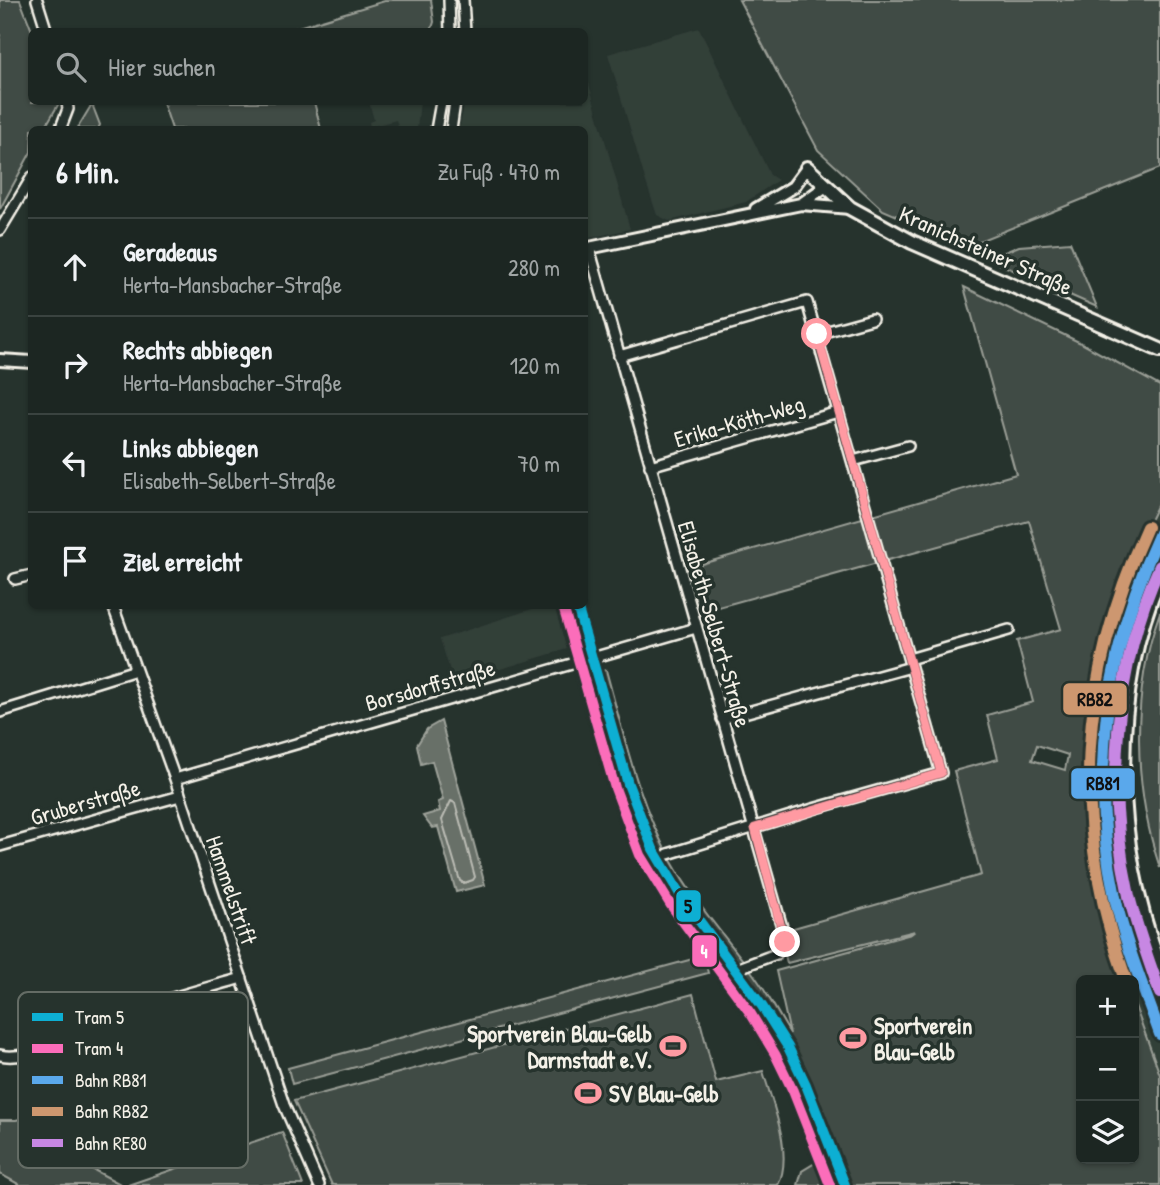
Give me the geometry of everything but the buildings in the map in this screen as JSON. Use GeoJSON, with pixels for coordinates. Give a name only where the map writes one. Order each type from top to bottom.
{"type":"FeatureCollection","features":[{"type":"Feature","properties":{"kind":"main road","name":"Kranichsteiner Straße"},"geometry":{"type":"LineString","coordinates":[[807,168],[850,208],[912,242],[1160,350]]}},
{"type":"Feature","properties":{"kind":"main road"},"geometry":{"type":"LineString","coordinates":[[1160,576],[1136,652],[1129,692],[1124,767],[1127,827],[1133,869],[1144,919],[1160,967]]}},
{"type":"Feature","properties":{"kind":"street"},"geometry":{"type":"LineString","coordinates":[[37,0],[46,28]]}},
{"type":"Feature","properties":{"kind":"street"},"geometry":{"type":"LineString","coordinates":[[449,0],[450,28]]}},
{"type":"Feature","properties":{"kind":"street"},"geometry":{"type":"LineString","coordinates":[[463,0],[465,28]]}},
{"type":"Feature","properties":{"kind":"street"},"geometry":{"type":"LineString","coordinates":[[62,126],[67,105]]}},
{"type":"Feature","properties":{"kind":"street"},"geometry":{"type":"LineString","coordinates":[[437,126],[440,105]]}},
{"type":"Feature","properties":{"kind":"street"},"geometry":{"type":"LineString","coordinates":[[452,126],[455,105]]}},
{"type":"Feature","properties":{"kind":"street"},"geometry":{"type":"LineString","coordinates":[[742,215],[793,187],[807,168]]}},
{"type":"Feature","properties":{"kind":"street"},"geometry":{"type":"LineString","coordinates":[[0,230],[28,184]]}},
{"type":"Feature","properties":{"kind":"street"},"geometry":{"type":"LineString","coordinates":[[801,204],[826,186]]}},
{"type":"Feature","properties":{"kind":"street"},"geometry":{"type":"LineString","coordinates":[[588,248],[801,204],[850,208]]}},
{"type":"Feature","properties":{"kind":"street","name":"Elisabeth-Selbert-Straße"},"geometry":{"type":"LineString","coordinates":[[588,251],[755,828],[785,942],[776,954],[723,974]]}},
{"type":"Feature","properties":{"kind":"street"},"geometry":{"type":"LineString","coordinates":[[619,356],[807,302],[941,773],[668,854]]}},
{"type":"Feature","properties":{"kind":"street"},"geometry":{"type":"LineString","coordinates":[[817,334],[872,319]]}},
{"type":"Feature","properties":{"kind":"street"},"geometry":{"type":"LineString","coordinates":[[0,360],[28,362]]}},
{"type":"Feature","properties":{"kind":"street","name":"Erika-Köth-Weg"},"geometry":{"type":"LineString","coordinates":[[650,466],[838,412]]}},
{"type":"Feature","properties":{"kind":"street"},"geometry":{"type":"LineString","coordinates":[[853,461],[908,446]]}},
{"type":"Feature","properties":{"kind":"street"},"geometry":{"type":"LineString","coordinates":[[15,579],[28,576]]}},
{"type":"Feature","properties":{"kind":"street","name":"Hammelstrift"},"geometry":{"type":"LineString","coordinates":[[114,609],[247,992]]}},
{"type":"Feature","properties":{"kind":"street","name":"Borsdorffstraße"},"geometry":{"type":"LineString","coordinates":[[175,779],[696,628]]}},
{"type":"Feature","properties":{"kind":"street"},"geometry":{"type":"LineString","coordinates":[[722,719],[910,663],[1009,630]]}},
{"type":"Feature","properties":{"kind":"street"},"geometry":{"type":"LineString","coordinates":[[0,712],[136,670]]}},
{"type":"Feature","properties":{"kind":"street","name":"Gruberstraße"},"geometry":{"type":"LineString","coordinates":[[0,846],[180,796]]}},
{"type":"Feature","properties":{"kind":"street"},"geometry":{"type":"LineString","coordinates":[[196,992],[242,978]]}},
{"type":"Feature","properties":{"kind":"street","name":"Hammelstrift"},"geometry":{"type":"LineString","coordinates":[[248,996],[284,1105],[319,1185]]}},
{"type":"Feature","properties":{"kind":"street"},"geometry":{"type":"LineString","coordinates":[[0,1055],[18,1055]]}},
{"type":"Feature","properties":{"kind":"shaded area"},"geometry":{"type":"Polygon","coordinates":[[[0,0],[20,0],[31,28],[28,28],[28,105],[58,105],[46,126],[28,126],[28,158],[0,209],[0,0]]]}},
{"type":"Feature","properties":{"kind":"shaded area"},"geometry":{"type":"Polygon","coordinates":[[[388,0],[431,0],[434,22],[432,28],[295,28],[388,0]]]}},
{"type":"Feature","properties":{"kind":"shaded area"},"geometry":{"type":"Polygon","coordinates":[[[739,0],[1160,0],[1160,168],[967,246],[883,210],[818,150],[739,0]]]}},
{"type":"Feature","properties":{"kind":"shaded area"},"geometry":{"type":"Polygon","coordinates":[[[699,28],[770,175],[778,180],[746,202],[669,221],[657,215],[608,54],[699,28]]]}},
{"type":"Feature","properties":{"kind":"shaded area"},"geometry":{"type":"Polygon","coordinates":[[[588,81],[630,229],[588,238],[588,126],[460,126],[464,105],[588,105],[588,81]]]}},
{"type":"Feature","properties":{"kind":"shaded area"},"geometry":{"type":"Polygon","coordinates":[[[91,105],[92,105],[100,126],[79,126],[91,105]]]}},
{"type":"Feature","properties":{"kind":"shaded area"},"geometry":{"type":"Polygon","coordinates":[[[164,105],[315,105],[320,126],[171,126],[164,105]]]}},
{"type":"Feature","properties":{"kind":"shaded area"},"geometry":{"type":"Polygon","coordinates":[[[370,105],[420,105],[417,126],[398,126],[396,120],[370,126],[369,122],[374,120],[370,105]]]}},
{"type":"Feature","properties":{"kind":"shaded area"},"geometry":{"type":"Polygon","coordinates":[[[1070,242],[1097,307],[988,259],[1019,246],[1070,242]]]}},
{"type":"Feature","properties":{"kind":"shaded area"},"geometry":{"type":"Polygon","coordinates":[[[964,287],[1083,344],[1160,386],[1160,500],[1127,567],[1099,653],[1091,692],[1085,769],[1091,860],[1124,975],[1076,975],[1076,1164],[1139,1164],[1139,1017],[1160,1075],[1160,1185],[841,1185],[799,1085],[763,1012],[737,973],[678,897],[658,864],[629,794],[594,673],[606,670],[641,792],[672,862],[701,906],[759,982],[790,1034],[776,971],[915,931],[787,963],[785,955],[791,946],[790,929],[981,875],[954,771],[998,759],[987,715],[1033,702],[1017,641],[1061,629],[1029,521],[704,611],[691,567],[1016,474],[964,287]],[[1037,745],[1032,760],[1065,770],[1068,755],[1037,745]]]}},
{"type":"Feature","properties":{"kind":"shaded area"},"geometry":{"type":"Polygon","coordinates":[[[1160,500],[1160,555],[1129,637],[1117,696],[1112,755],[1113,808],[1122,887],[1137,948],[1160,1014],[1160,1075],[1139,1017],[1139,975],[1123,975],[1091,860],[1085,769],[1091,692],[1099,653],[1127,567],[1160,500]]]}},
{"type":"Feature","properties":{"kind":"shaded area"},"geometry":{"type":"Polygon","coordinates":[[[532,609],[555,609],[567,649],[454,683],[440,639],[532,609]]]}},
{"type":"Feature","properties":{"kind":"shaded area"},"geometry":{"type":"Polygon","coordinates":[[[1160,612],[1160,868],[1145,805],[1139,740],[1144,674],[1160,612]]]}},
{"type":"Feature","properties":{"kind":"shaded area"},"geometry":{"type":"Polygon","coordinates":[[[704,956],[708,973],[292,1084],[288,1068],[704,956]]]}},
{"type":"Feature","properties":{"kind":"shaded area","name":"SV Blau-Gelb"},"geometry":{"type":"Polygon","coordinates":[[[693,994],[716,1082],[763,1071],[783,1144],[784,1159],[778,1185],[332,1185],[294,1101],[693,994]]]}},
{"type":"Feature","properties":{"kind":"shaded area"},"geometry":{"type":"Polygon","coordinates":[[[0,1120],[16,1120],[18,1168],[90,1168],[122,1185],[20,1185],[0,1174],[0,1120]]]}},
{"type":"Feature","properties":{"kind":"shaded area"},"geometry":{"type":"Polygon","coordinates":[[[282,1132],[303,1185],[128,1185],[177,1168],[248,1168],[248,1144],[282,1132]]]}},
{"type":"Feature","properties":{"kind":"shaded area"},"geometry":{"type":"Polygon","coordinates":[[[820,1160],[831,1185],[798,1185],[802,1171],[820,1160]]]}},
{"type":"Feature","properties":{"kind":"water"},"geometry":{"type":"Polygon","coordinates":[[[441,721],[485,885],[456,892],[438,827],[432,828],[423,816],[440,811],[438,802],[443,800],[432,761],[421,764],[417,745],[427,729],[441,721]]]}},
{"type":"Feature","properties":{"kind":"tram line","name":"5"},"geometry":{"type":"LineString","coordinates":[[578,609],[628,784],[653,849],[681,896],[762,1006],[788,1047],[806,1085],[845,1185]]}},
{"type":"Feature","properties":{"kind":"tram line","name":"4"},"geometry":{"type":"LineString","coordinates":[[564,610],[615,788],[640,855],[670,904],[751,1014],[775,1054],[793,1091],[830,1185]]}},
{"type":"Feature","properties":{"kind":"rail line","name":"RB82"},"geometry":{"type":"LineString","coordinates":[[1124,975],[1108,922],[1096,864],[1090,807],[1090,751],[1095,695],[1107,639],[1124,583],[1147,527]]}},
{"type":"Feature","properties":{"kind":"rail line","name":"RB81"},"geometry":{"type":"LineString","coordinates":[[1160,533],[1126,621],[1107,711],[1103,757],[1107,850],[1115,897],[1135,966],[1160,1034]]}},
{"type":"Feature","properties":{"kind":"rail line","name":"RE80"},"geometry":{"type":"LineString","coordinates":[[1160,566],[1132,645],[1118,729],[1116,771],[1117,814],[1129,896],[1160,993]]}},
{"type":"Feature","properties":{"kind":"place","name":"Sportverein Blau-Gelb"},"geometry":{"type":"Point","coordinates":[853,1038]}},
{"type":"Feature","properties":{"kind":"place","name":"Sportverein Blau-Gelb Darmstadt e.V."},"geometry":{"type":"Point","coordinates":[673,1046]}},
{"type":"Feature","properties":{"kind":"place","name":"SV Blau-Gelb"},"geometry":{"type":"Point","coordinates":[588,1093]}},
{"type":"Feature","properties":{"kind":"route"},"geometry":{"type":"LineString","coordinates":[[785,942],[755,828],[941,773],[817,334]]}}]}
